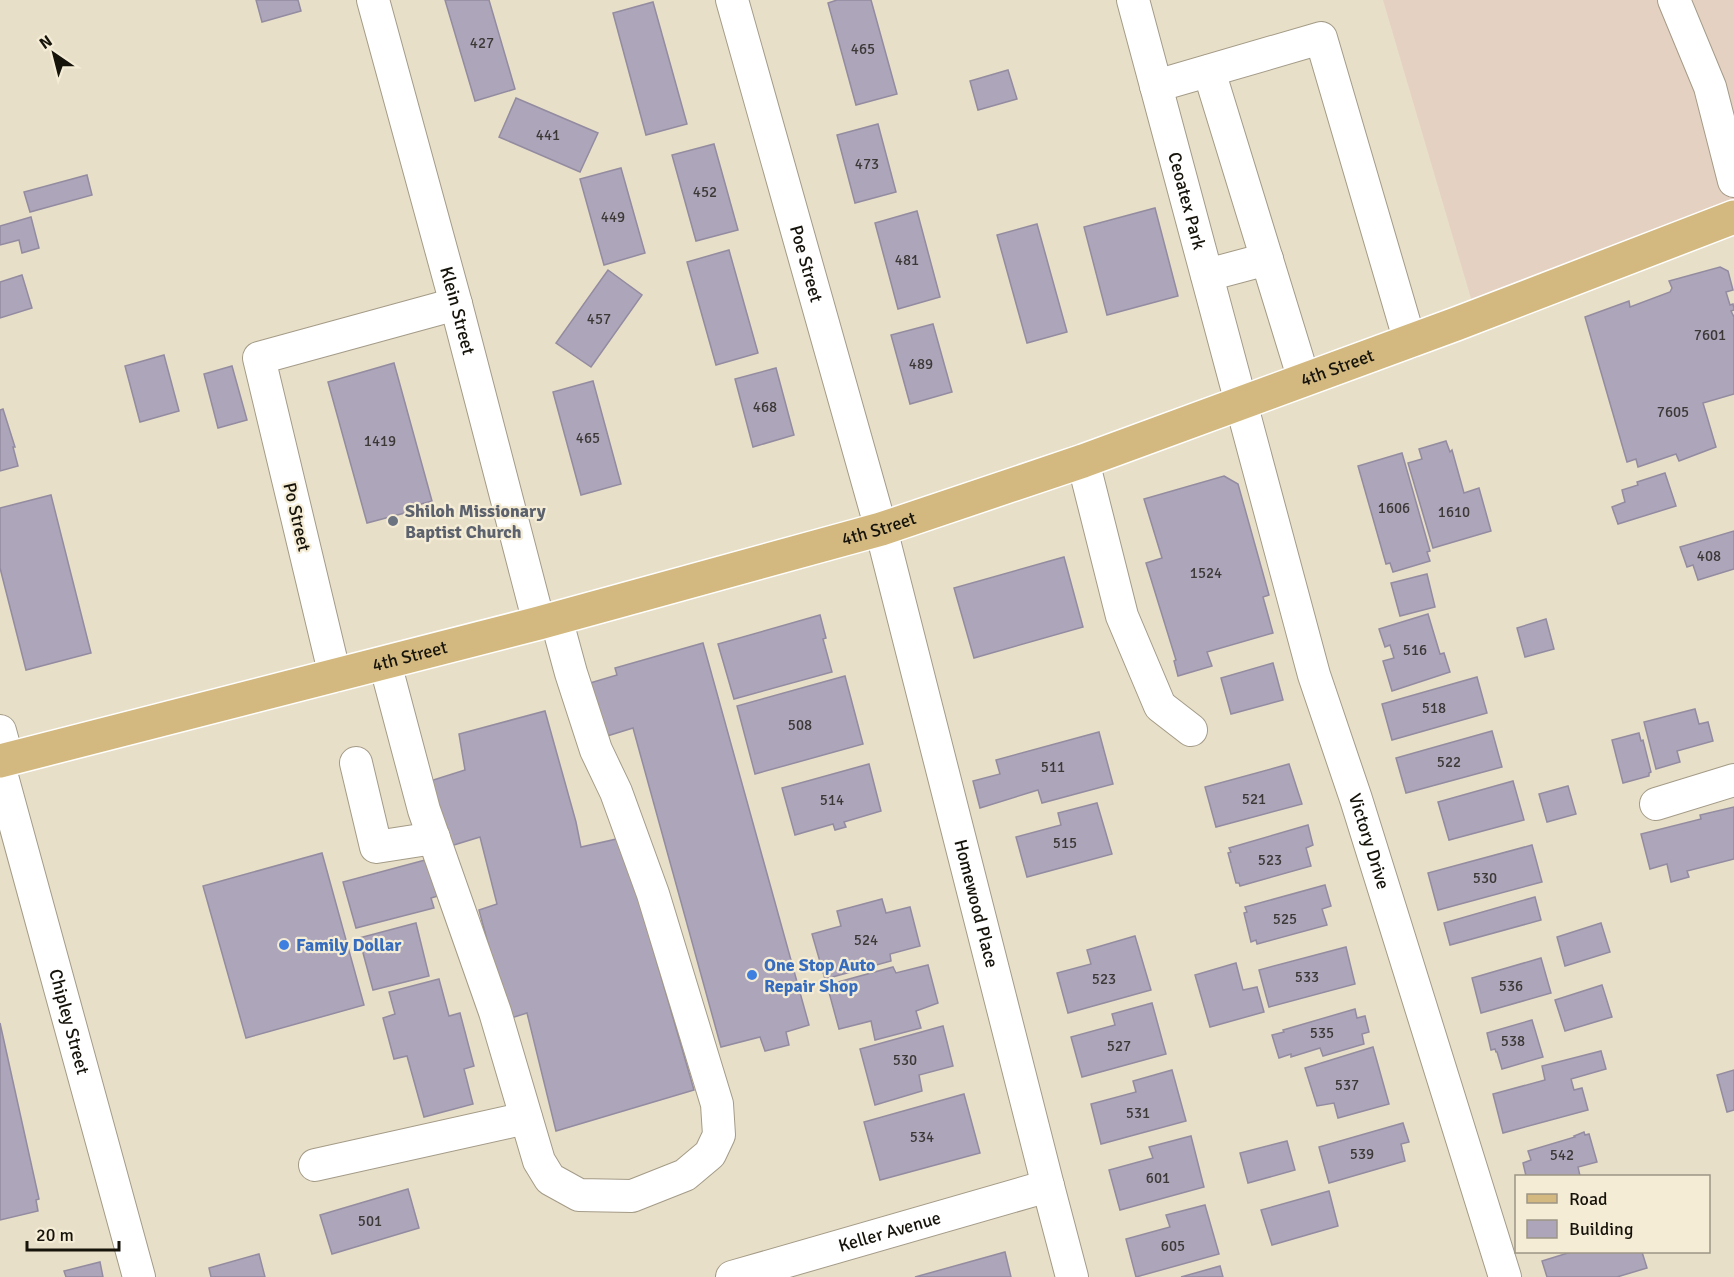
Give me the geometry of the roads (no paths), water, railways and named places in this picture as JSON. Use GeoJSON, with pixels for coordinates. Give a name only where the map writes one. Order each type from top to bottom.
{"type":"FeatureCollection","features":[{"type":"Feature","properties":{"kind":"main road","name":"4th Street"},"geometry":{"type":"LineString","coordinates":[[2,755],[335,676],[548,621],[881,529],[1083,461],[1410,342],[1734,217]]}},
{"type":"Feature","properties":{"kind":"street","name":"Klein Street"},"geometry":{"type":"LineString","coordinates":[[373,0],[456,304],[548,621],[571,673],[596,750],[616,792],[653,894],[717,1104],[719,1135],[710,1154],[685,1174],[632,1196],[579,1195],[550,1179],[538,1161],[495,1012],[424,810],[385,663]]}},
{"type":"Feature","properties":{"kind":"street","name":"Poe Street"},"geometry":{"type":"LineString","coordinates":[[732,0],[881,529]]}},
{"type":"Feature","properties":{"kind":"street","name":"Ceoatex Park"},"geometry":{"type":"LineString","coordinates":[[1133,0],[1242,403]]}},
{"type":"Feature","properties":{"kind":"street"},"geometry":{"type":"LineString","coordinates":[[1674,0],[1722,82],[1734,181]]}},
{"type":"Feature","properties":{"kind":"street"},"geometry":{"type":"LineString","coordinates":[[1156,86],[1321,38],[1410,342]]}},
{"type":"Feature","properties":{"kind":"street"},"geometry":{"type":"LineString","coordinates":[[1209,71],[1304,380]]}},
{"type":"Feature","properties":{"kind":"street"},"geometry":{"type":"LineString","coordinates":[[1207,275],[1267,259]]}},
{"type":"Feature","properties":{"kind":"street","name":"Po Street"},"geometry":{"type":"LineString","coordinates":[[335,676],[259,358],[456,304]]}},
{"type":"Feature","properties":{"kind":"street","name":"Victory Drive"},"geometry":{"type":"LineString","coordinates":[[1242,403],[1314,675],[1356,799],[1505,1277]]}},
{"type":"Feature","properties":{"kind":"street"},"geometry":{"type":"LineString","coordinates":[[1083,461],[1122,616],[1161,706],[1191,730]]}},
{"type":"Feature","properties":{"kind":"street","name":"Homewood Place"},"geometry":{"type":"LineString","coordinates":[[881,529],[1072,1277]]}},
{"type":"Feature","properties":{"kind":"street","name":"Chipley Street"},"geometry":{"type":"LineString","coordinates":[[2,755],[139,1277]]}},
{"type":"Feature","properties":{"kind":"street"},"geometry":{"type":"LineString","coordinates":[[356,763],[376,848],[434,838]]}},
{"type":"Feature","properties":{"kind":"street"},"geometry":{"type":"LineString","coordinates":[[1656,804],[1734,780]]}},
{"type":"Feature","properties":{"kind":"street"},"geometry":{"type":"LineString","coordinates":[[315,1165],[526,1118]]}},
{"type":"Feature","properties":{"kind":"street","name":"Keller Avenue"},"geometry":{"type":"LineString","coordinates":[[732,1277],[1048,1186]]}},
{"type":"Feature","properties":{"kind":"place","name":"Shiloh Missionary Baptist Church"},"geometry":{"type":"Point","coordinates":[393,521]}},
{"type":"Feature","properties":{"kind":"place","name":"Family Dollar"},"geometry":{"type":"Point","coordinates":[284,945]}},
{"type":"Feature","properties":{"kind":"place","name":"One Stop Auto Repair Shop"},"geometry":{"type":"Point","coordinates":[752,975]}}]}
